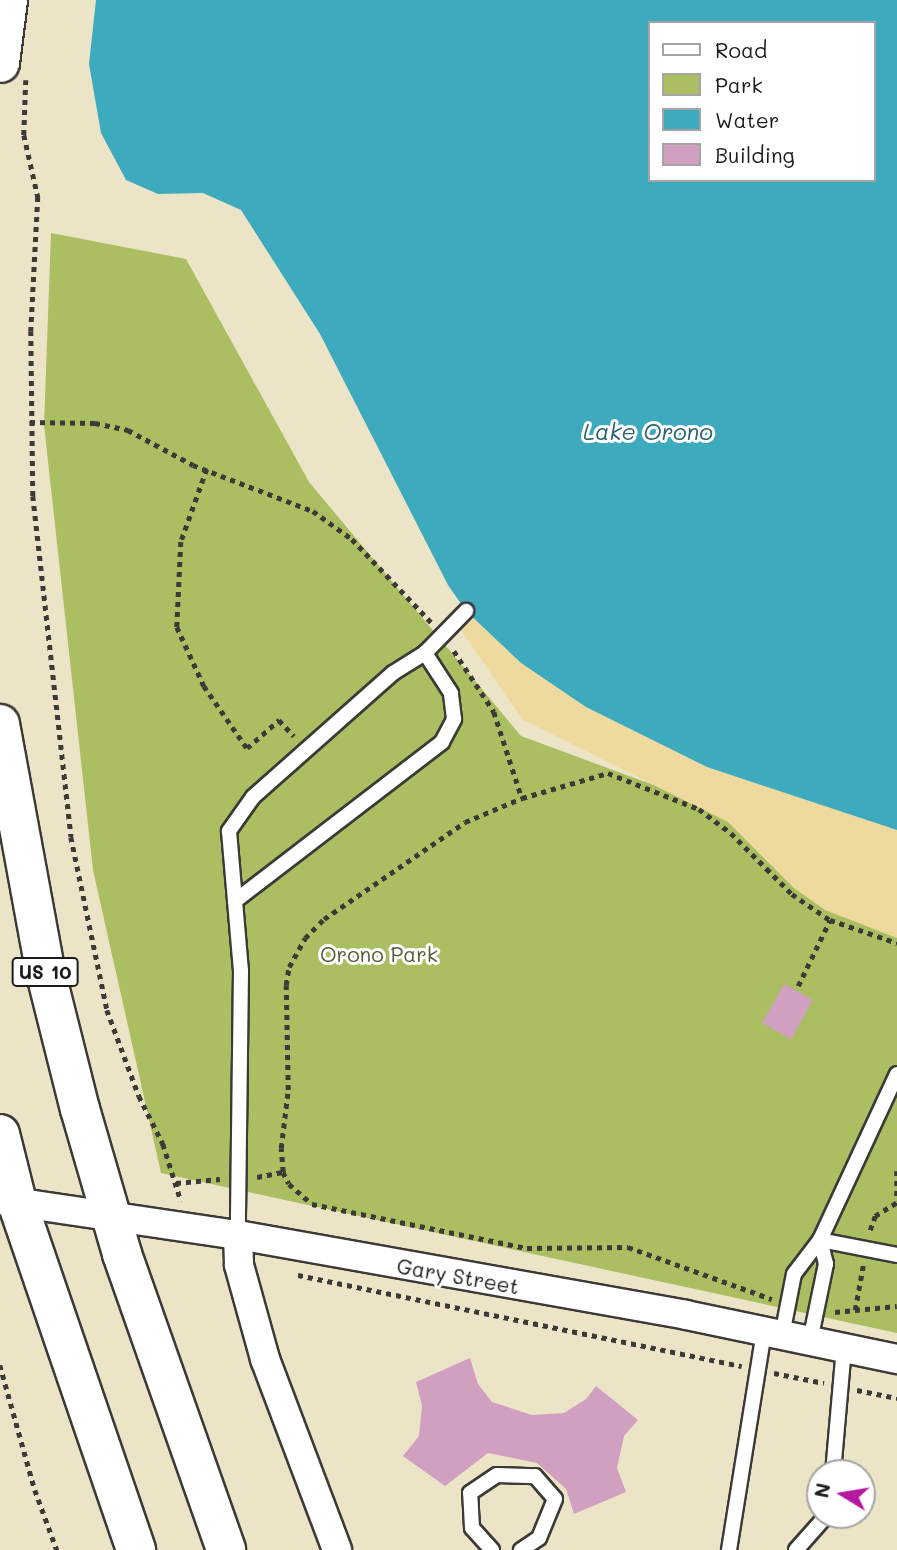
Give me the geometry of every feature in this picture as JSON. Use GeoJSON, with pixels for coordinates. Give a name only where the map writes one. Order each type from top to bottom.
{"type":"FeatureCollection","features":[{"type":"Feature","properties":{"kind":"highway"},"geometry":{"type":"LineString","coordinates":[[8,0],[13,69]]}},
{"type":"Feature","properties":{"kind":"highway","name":"US 10"},"geometry":{"type":"LineString","coordinates":[[0,724],[46,974],[110,1215],[226,1550]]}},
{"type":"Feature","properties":{"kind":"highway"},"geometry":{"type":"LineString","coordinates":[[0,1134],[9,1201],[136,1550]]}},
{"type":"Feature","properties":{"kind":"street","name":"Gary Street"},"geometry":{"type":"LineString","coordinates":[[9,1201],[238,1236],[773,1333],[897,1359]]}},
{"type":"Feature","properties":{"kind":"street"},"geometry":{"type":"LineString","coordinates":[[238,1236],[239,1265],[265,1359],[337,1550]]}},
{"type":"Feature","properties":{"kind":"lane"},"geometry":{"type":"LineString","coordinates":[[238,1236],[241,971],[229,831],[253,797],[393,673],[425,653],[466,611]]}},
{"type":"Feature","properties":{"kind":"lane"},"geometry":{"type":"LineString","coordinates":[[235,901],[442,742],[454,719],[451,694],[425,653]]}},
{"type":"Feature","properties":{"kind":"lane"},"geometry":{"type":"LineString","coordinates":[[729,1550],[773,1333],[794,1274],[820,1240],[897,1074]]}},
{"type":"Feature","properties":{"kind":"lane"},"geometry":{"type":"LineString","coordinates":[[820,1240],[897,1255]]}},
{"type":"Feature","properties":{"kind":"lane"},"geometry":{"type":"LineString","coordinates":[[810,1341],[826,1264],[820,1240]]}},
{"type":"Feature","properties":{"kind":"lane"},"geometry":{"type":"LineString","coordinates":[[835,1459],[844,1348]]}},
{"type":"Feature","properties":{"kind":"lane"},"geometry":{"type":"LineString","coordinates":[[492,1550],[472,1528],[470,1493],[496,1475],[535,1476],[555,1499],[539,1538],[521,1550]]}},
{"type":"Feature","properties":{"kind":"lane"},"geometry":{"type":"LineString","coordinates":[[796,1550],[815,1529]]}},
{"type":"Feature","properties":{"kind":"path"},"geometry":{"type":"LineString","coordinates":[[13,69],[38,197],[30,422],[55,714],[85,912],[107,1010],[176,1183],[188,1228]]}},
{"type":"Feature","properties":{"kind":"path"},"geometry":{"type":"LineString","coordinates":[[30,422],[95,423],[128,430],[207,469],[313,511],[352,539],[436,629]]}},
{"type":"Feature","properties":{"kind":"path"},"geometry":{"type":"LineString","coordinates":[[207,469],[181,542],[177,627],[204,685],[247,748],[279,720]]}},
{"type":"Feature","properties":{"kind":"path"},"geometry":{"type":"LineString","coordinates":[[450,646],[494,712],[523,798]]}},
{"type":"Feature","properties":{"kind":"path"},"geometry":{"type":"LineString","coordinates":[[773,1299],[628,1247],[527,1248],[312,1203],[289,1184],[283,1172],[281,1148],[288,1090],[286,985],[289,967],[305,937],[324,919],[465,822],[523,798],[608,773],[699,809],[731,833],[792,894],[830,920],[897,943]]}},
{"type":"Feature","properties":{"kind":"path"},"geometry":{"type":"LineString","coordinates":[[798,986],[830,920]]}},
{"type":"Feature","properties":{"kind":"path"},"geometry":{"type":"LineString","coordinates":[[869,1231],[875,1216],[897,1201],[897,1171]]}},
{"type":"Feature","properties":{"kind":"path"},"geometry":{"type":"LineString","coordinates":[[265,1176],[283,1172]]}},
{"type":"Feature","properties":{"kind":"path"},"geometry":{"type":"LineString","coordinates":[[176,1183],[220,1179]]}},
{"type":"Feature","properties":{"kind":"path"},"geometry":{"type":"LineString","coordinates":[[855,1310],[863,1265]]}},
{"type":"Feature","properties":{"kind":"path"},"geometry":{"type":"LineString","coordinates":[[291,1272],[312,1280],[756,1369]]}},
{"type":"Feature","properties":{"kind":"path"},"geometry":{"type":"LineString","coordinates":[[831,1312],[897,1306]]}},
{"type":"Feature","properties":{"kind":"path"},"geometry":{"type":"LineString","coordinates":[[0,1365],[35,1490],[57,1550]]}},
{"type":"Feature","properties":{"kind":"path"},"geometry":{"type":"LineString","coordinates":[[770,1372],[834,1385]]}},
{"type":"Feature","properties":{"kind":"path"},"geometry":{"type":"LineString","coordinates":[[846,1388],[897,1398]]}},
{"type":"Feature","properties":{"kind":"green space","name":"Orono Park"},"geometry":{"type":"Polygon","coordinates":[[[51,233],[186,259],[309,482],[521,736],[897,875],[897,1333],[161,1173],[93,870],[44,425],[51,233]]]}},
{"type":"Feature","properties":{"kind":"sand"},"geometry":{"type":"Polygon","coordinates":[[[474,619],[521,663],[586,707],[707,767],[897,830],[897,938],[825,910],[794,888],[728,822],[523,720],[461,630],[474,619]]]}},
{"type":"Feature","properties":{"kind":"water","name":"Lake Orono"},"geometry":{"type":"Polygon","coordinates":[[[96,0],[897,0],[897,830],[707,767],[586,707],[521,663],[466,611],[448,585],[320,334],[241,210],[203,193],[158,194],[126,180],[101,133],[89,64],[96,0]]]}},
{"type":"Feature","properties":{"kind":"building"},"geometry":{"type":"Polygon","coordinates":[[[784,984],[813,1000],[791,1039],[762,1023],[784,984]]]}},
{"type":"Feature","properties":{"kind":"building"},"geometry":{"type":"Polygon","coordinates":[[[470,1358],[478,1384],[492,1402],[532,1415],[564,1413],[586,1399],[596,1386],[638,1420],[624,1436],[617,1468],[626,1492],[574,1514],[566,1489],[537,1463],[488,1453],[445,1486],[403,1456],[419,1436],[422,1406],[416,1382],[470,1358]]]}}]}
